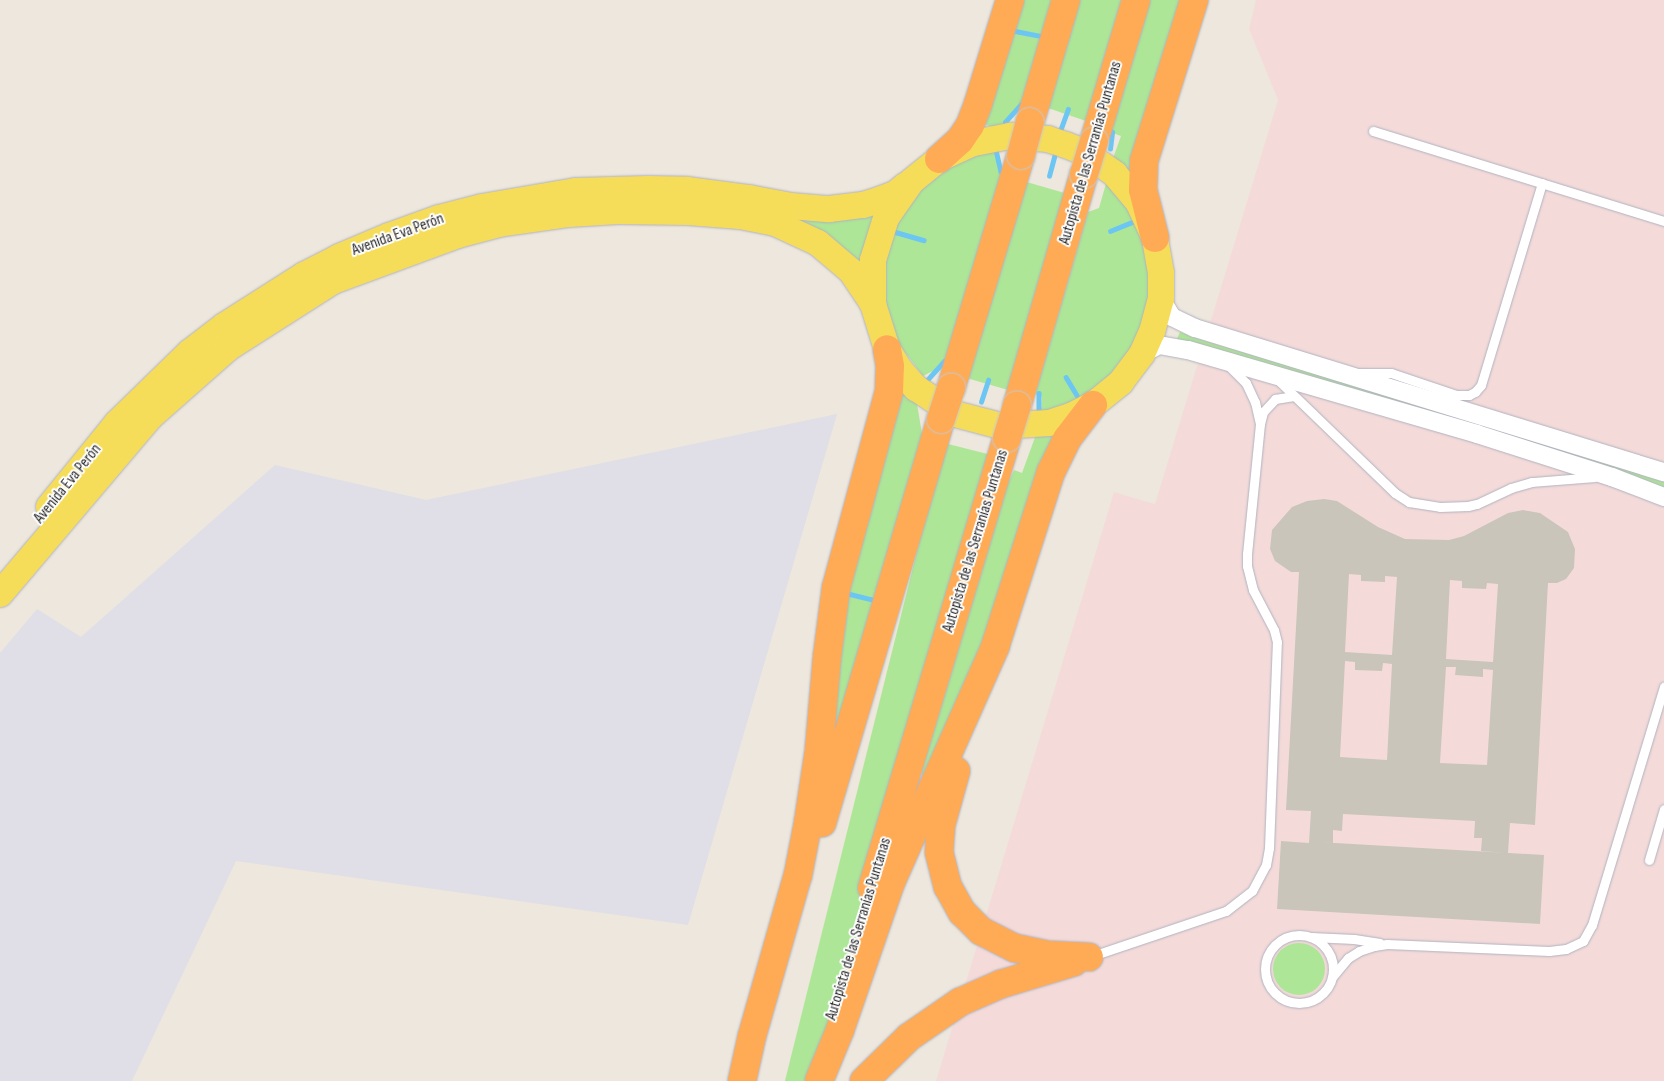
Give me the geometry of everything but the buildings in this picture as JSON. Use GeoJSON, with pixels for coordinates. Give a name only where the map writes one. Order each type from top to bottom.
{"type":"FeatureCollection","features":[{"type":"Feature","properties":{"kind":"highway"},"geometry":{"type":"LineString","coordinates":[[939,158],[960,140],[970,124],[986,80],[1010,0]]}},
{"type":"Feature","properties":{"kind":"highway"},"geometry":{"type":"LineString","coordinates":[[747,1081],[1066,0]]}},
{"type":"Feature","properties":{"kind":"highway","name":"Autopista de las Serranías Puntanas"},"geometry":{"type":"LineString","coordinates":[[813,1081],[1017,406],[1136,0]]}},
{"type":"Feature","properties":{"kind":"highway"},"geometry":{"type":"LineString","coordinates":[[1155,238],[1143,190],[1144,160],[1194,0]]}},
{"type":"Feature","properties":{"kind":"highway"},"geometry":{"type":"LineString","coordinates":[[742,1081],[752,1036],[798,874],[819,750],[827,657],[836,588],[890,392],[890,366],[887,350]]}},
{"type":"Feature","properties":{"kind":"highway"},"geometry":{"type":"LineString","coordinates":[[819,1081],[840,1030],[894,874],[995,647],[1051,472],[1067,439],[1093,405]]}},
{"type":"Feature","properties":{"kind":"highway"},"geometry":{"type":"LineString","coordinates":[[981,682],[941,825],[939,852],[948,887],[962,912],[972,922],[1003,944],[1049,955],[1089,957]]}},
{"type":"Feature","properties":{"kind":"highway"},"geometry":{"type":"LineString","coordinates":[[864,1081],[909,1037],[960,1002],[1001,984],[1089,957]]}},
{"type":"Feature","properties":{"kind":"main road"},"geometry":{"type":"LineString","coordinates":[[1010,136],[1048,139],[1084,152],[1115,174],[1139,203],[1155,238],[1161,273],[1161,299],[1152,332],[1142,354],[1121,382],[1093,405],[1071,416],[1049,423],[1001,426],[978,422],[955,414],[932,400],[900,371],[887,350],[872,304],[873,260],[886,218],[911,182],[939,158],[973,142],[1010,136]]}},
{"type":"Feature","properties":{"kind":"main road","name":"Avenida Eva Perón"},"geometry":{"type":"LineString","coordinates":[[0,567],[117,423],[190,352],[269,297],[339,256],[439,218],[482,207],[542,196],[620,189],[677,190],[741,196],[791,206],[829,209],[856,206],[879,200],[894,194],[911,182]]}},
{"type":"Feature","properties":{"kind":"main road","name":"Avenida Eva Perón"},"geometry":{"type":"LineString","coordinates":[[0,594],[149,418],[228,348],[333,281],[458,235],[499,224],[569,214],[618,210],[740,216],[775,223],[818,242],[852,271],[872,304]]}},
{"type":"Feature","properties":{"kind":"street"},"geometry":{"type":"LineString","coordinates":[[1161,299],[1166,311],[1180,322],[1345,375],[1664,472]]}},
{"type":"Feature","properties":{"kind":"street"},"geometry":{"type":"LineString","coordinates":[[1142,354],[1159,345],[1188,350],[1226,363],[1477,434],[1612,477],[1664,497]]}},
{"type":"Feature","properties":{"kind":"lane"},"geometry":{"type":"LineString","coordinates":[[1373,131],[1664,220]]}},
{"type":"Feature","properties":{"kind":"lane"},"geometry":{"type":"LineString","coordinates":[[1345,375],[1386,372],[1456,395],[1469,395],[1475,392],[1481,385],[1542,183]]}},
{"type":"Feature","properties":{"kind":"lane"},"geometry":{"type":"LineString","coordinates":[[1226,363],[1246,383],[1255,402],[1260,424]]}},
{"type":"Feature","properties":{"kind":"lane"},"geometry":{"type":"LineString","coordinates":[[1272,375],[1395,494],[1409,502],[1440,507],[1468,506],[1477,504],[1510,488],[1532,482],[1571,477],[1612,477]]}},
{"type":"Feature","properties":{"kind":"lane"},"geometry":{"type":"LineString","coordinates":[[1089,957],[1226,911],[1252,891],[1266,865],[1269,848],[1277,642],[1274,630],[1253,590],[1247,566],[1247,554],[1260,424],[1263,412],[1270,402],[1280,397],[1294,396]]}},
{"type":"Feature","properties":{"kind":"lane"},"geometry":{"type":"LineString","coordinates":[[1388,944],[1364,948],[1353,954],[1339,966],[1322,995],[1304,1003],[1284,1000],[1268,984],[1265,974],[1270,952],[1286,938],[1297,935],[1359,939],[1388,944],[1549,951],[1573,947],[1583,941],[1592,925],[1664,687]]}},
{"type":"Feature","properties":{"kind":"lane"},"geometry":{"type":"LineString","coordinates":[[1649,860],[1664,809]]}},
{"type":"Feature","properties":{"kind":"lane"},"geometry":{"type":"LineString","coordinates":[[1308,936],[1318,941],[1328,952],[1333,966],[1332,977]]}},
{"type":"Feature","properties":{"kind":"shaded area"},"geometry":{"type":"Polygon","coordinates":[[[1256,0],[1664,0],[1664,1081],[936,1081],[1114,492],[1155,504],[1278,100],[1249,29],[1256,0]]]}},
{"type":"Feature","properties":{"kind":"shaded area"},"geometry":{"type":"Polygon","coordinates":[[[837,414],[688,925],[236,861],[132,1081],[0,1081],[0,653],[37,609],[81,637],[275,465],[426,500],[837,414]]]}},
{"type":"Feature","properties":{"kind":"green space"},"geometry":{"type":"Polygon","coordinates":[[[1017,0],[1058,0],[1023,107],[1001,127],[989,126],[981,123],[1017,0]]]}},
{"type":"Feature","properties":{"kind":"green space"},"geometry":{"type":"Polygon","coordinates":[[[1077,0],[1124,0],[1089,122],[1045,107],[1077,0]]]}},
{"type":"Feature","properties":{"kind":"green space"},"geometry":{"type":"Polygon","coordinates":[[[1149,0],[1188,0],[1141,178],[1111,164],[1121,136],[1110,132],[1149,0]]]}},
{"type":"Feature","properties":{"kind":"green space"},"geometry":{"type":"Polygon","coordinates":[[[994,149],[1002,183],[945,365],[923,376],[898,343],[885,304],[886,255],[897,222],[925,185],[944,171],[969,157],[994,149]]]}},
{"type":"Feature","properties":{"kind":"green space"},"geometry":{"type":"Polygon","coordinates":[[[1107,180],[1131,209],[1149,256],[1149,310],[1139,337],[1107,381],[1086,396],[1041,414],[1042,397],[1035,394],[1088,212],[1099,208],[1107,180]]]}},
{"type":"Feature","properties":{"kind":"green space"},"geometry":{"type":"Polygon","coordinates":[[[1023,181],[1068,194],[1012,391],[966,378],[1023,181]]]}},
{"type":"Feature","properties":{"kind":"green space"},"geometry":{"type":"Polygon","coordinates":[[[663,202],[699,204],[813,221],[837,221],[888,208],[869,269],[868,288],[842,258],[805,233],[784,224],[705,210],[566,211],[510,219],[473,227],[353,268],[327,281],[227,342],[200,364],[128,433],[0,589],[0,579],[89,469],[158,395],[195,361],[224,339],[321,278],[422,237],[486,219],[589,204],[663,202]]]}},
{"type":"Feature","properties":{"kind":"green space"},"geometry":{"type":"Polygon","coordinates":[[[1180,332],[1473,421],[1471,426],[1176,341],[1180,332]]]}},
{"type":"Feature","properties":{"kind":"green space"},"geometry":{"type":"Polygon","coordinates":[[[897,390],[916,398],[923,440],[836,746],[829,739],[849,585],[897,390]]]}},
{"type":"Feature","properties":{"kind":"green space"},"geometry":{"type":"Polygon","coordinates":[[[1057,424],[1017,562],[921,792],[922,770],[1008,483],[1014,470],[1022,473],[1038,429],[1057,424]]]}},
{"type":"Feature","properties":{"kind":"green space"},"geometry":{"type":"Polygon","coordinates":[[[1486,425],[1664,482],[1664,489],[1484,430],[1486,425]]]}},
{"type":"Feature","properties":{"kind":"green space"},"geometry":{"type":"Polygon","coordinates":[[[944,443],[989,454],[832,1081],[785,1081],[944,443]]]}},
{"type":"Feature","properties":{"kind":"green space"},"geometry":{"type":"Polygon","coordinates":[[[1294,943],[1304,943],[1318,950],[1325,964],[1325,974],[1318,988],[1304,995],[1294,995],[1284,991],[1277,984],[1273,974],[1273,964],[1277,954],[1284,947],[1294,943]]]}},
{"type":"Feature","properties":{"kind":"waterway"},"geometry":{"type":"LineString","coordinates":[[1010,30],[1042,36]]}},
{"type":"Feature","properties":{"kind":"waterway"},"geometry":{"type":"LineString","coordinates":[[1005,122],[1021,104]]}},
{"type":"Feature","properties":{"kind":"waterway"},"geometry":{"type":"LineString","coordinates":[[1060,131],[1068,109]]}},
{"type":"Feature","properties":{"kind":"waterway"},"geometry":{"type":"LineString","coordinates":[[1110,149],[1112,132]]}},
{"type":"Feature","properties":{"kind":"waterway"},"geometry":{"type":"LineString","coordinates":[[996,150],[1001,171]]}},
{"type":"Feature","properties":{"kind":"waterway"},"geometry":{"type":"LineString","coordinates":[[1049,176],[1054,157]]}},
{"type":"Feature","properties":{"kind":"waterway"},"geometry":{"type":"LineString","coordinates":[[1110,231],[1135,221]]}},
{"type":"Feature","properties":{"kind":"waterway"},"geometry":{"type":"LineString","coordinates":[[892,231],[924,240]]}},
{"type":"Feature","properties":{"kind":"waterway"},"geometry":{"type":"LineString","coordinates":[[928,379],[944,361]]}},
{"type":"Feature","properties":{"kind":"waterway"},"geometry":{"type":"LineString","coordinates":[[1066,377],[1077,395]]}},
{"type":"Feature","properties":{"kind":"waterway"},"geometry":{"type":"LineString","coordinates":[[981,402],[988,380]]}},
{"type":"Feature","properties":{"kind":"waterway"},"geometry":{"type":"LineString","coordinates":[[1039,393],[1039,412]]}},
{"type":"Feature","properties":{"kind":"waterway"},"geometry":{"type":"LineString","coordinates":[[846,593],[874,600]]}}]}
